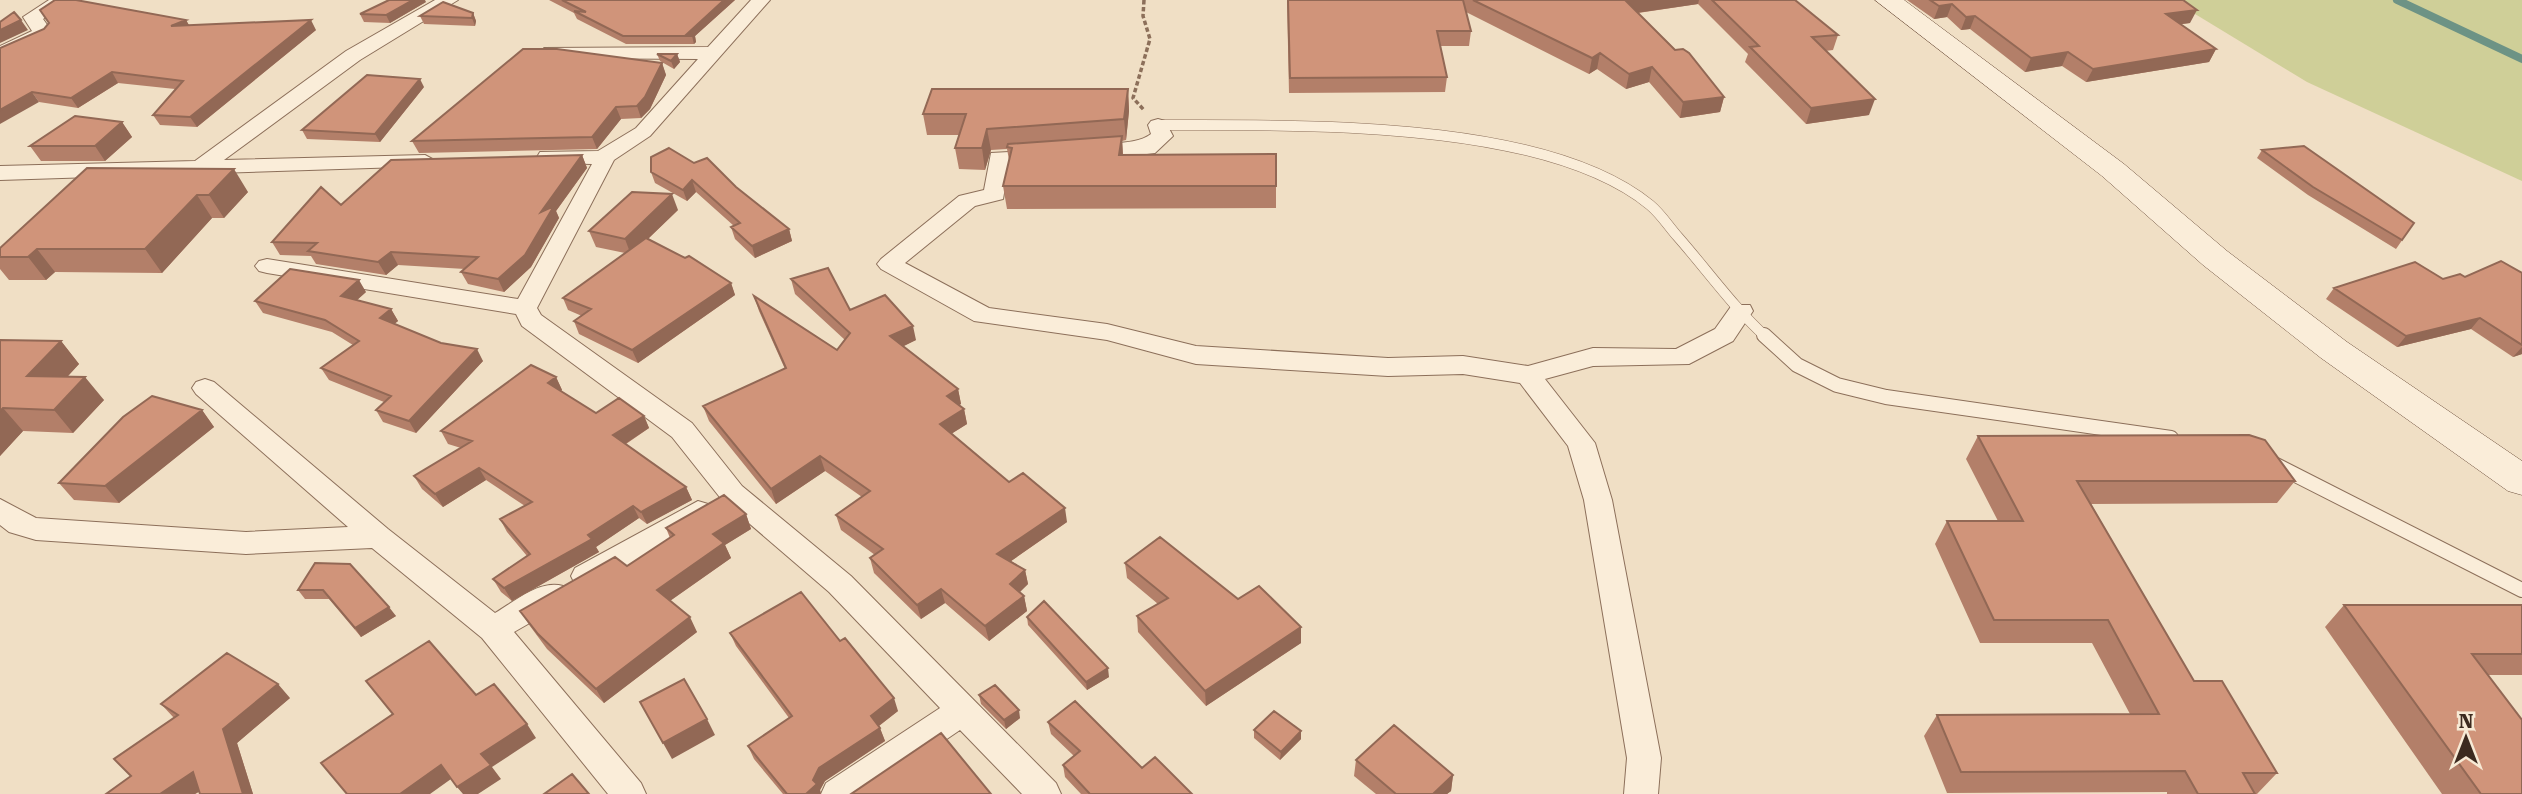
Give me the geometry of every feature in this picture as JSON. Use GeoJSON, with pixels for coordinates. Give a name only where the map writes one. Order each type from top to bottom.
{"type":"FeatureCollection","features":[{"type":"Feature","properties":{"kind":"street"},"geometry":{"type":"LineString","coordinates":[[0,53],[43,33],[32,17],[62,0]]}},
{"type":"Feature","properties":{"kind":"street"},"geometry":{"type":"LineString","coordinates":[[201,167],[306,91],[337,64],[356,55],[414,16],[449,0]]}},
{"type":"Feature","properties":{"kind":"street"},"geometry":{"type":"LineString","coordinates":[[527,158],[603,158],[643,132],[761,0]]}},
{"type":"Feature","properties":{"kind":"street"},"geometry":{"type":"LineString","coordinates":[[1888,0],[2113,170],[2215,258],[2334,350],[2522,481]]}},
{"type":"Feature","properties":{"kind":"street"},"geometry":{"type":"LineString","coordinates":[[536,52],[713,53]]}},
{"type":"Feature","properties":{"kind":"street"},"geometry":{"type":"LineString","coordinates":[[1158,125],[1162,136],[1147,148],[999,158],[995,194],[967,201],[889,264],[983,315],[1107,332],[1196,355],[1388,367],[1463,365],[1528,375],[1593,357],[1680,358],[1724,335],[1741,311]]}},
{"type":"Feature","properties":{"kind":"street"},"geometry":{"type":"LineString","coordinates":[[389,162],[410,145]]}},
{"type":"Feature","properties":{"kind":"street"},"geometry":{"type":"LineString","coordinates":[[525,308],[604,163],[603,158]]}},
{"type":"Feature","properties":{"kind":"street"},"geometry":{"type":"LineString","coordinates":[[0,173],[444,160]]}},
{"type":"Feature","properties":{"kind":"street"},"geometry":{"type":"LineString","coordinates":[[267,266],[525,308]]}},
{"type":"Feature","properties":{"kind":"street"},"geometry":{"type":"LineString","coordinates":[[525,308],[531,320],[541,329],[682,430],[732,493],[840,584],[1044,794]]}},
{"type":"Feature","properties":{"kind":"street"},"geometry":{"type":"LineString","coordinates":[[1528,375],[1581,443],[1598,500],[1644,758],[1641,794]]}},
{"type":"Feature","properties":{"kind":"street"},"geometry":{"type":"LineString","coordinates":[[205,388],[378,537],[493,629],[629,794]]}},
{"type":"Feature","properties":{"kind":"street"},"geometry":{"type":"LineString","coordinates":[[493,629],[732,493]]}},
{"type":"Feature","properties":{"kind":"street"},"geometry":{"type":"LineString","coordinates":[[0,510],[19,524],[62,531],[246,543],[378,537]]}},
{"type":"Feature","properties":{"kind":"street"},"geometry":{"type":"LineString","coordinates":[[838,794],[963,710]]}},
{"type":"Feature","properties":{"kind":"lane"},"geometry":{"type":"LineString","coordinates":[[1158,125],[1346,127],[1410,132],[1503,146],[1555,160],[1611,180],[1651,206],[1741,311],[1797,365],[1837,386],[1886,397],[2189,440]]}},
{"type":"Feature","properties":{"kind":"lane"},"geometry":{"type":"LineString","coordinates":[[2267,461],[2522,590]]}},
{"type":"Feature","properties":{"kind":"path"},"geometry":{"type":"LineString","coordinates":[[1144,0],[1143,16],[1150,39],[1133,97],[1158,125]]}},
{"type":"Feature","properties":{"kind":"green space"},"geometry":{"type":"Polygon","coordinates":[[[2172,0],[2522,0],[2522,181],[2307,82],[2172,0]]]}},
{"type":"Feature","properties":{"kind":"building"},"geometry":{"type":"Polygon","coordinates":[[[55,0],[76,0],[186,20],[171,26],[311,20],[190,117],[153,115],[183,81],[112,72],[71,98],[32,92],[0,110],[0,48],[44,29],[49,23],[40,10],[55,0]]]}},
{"type":"Feature","properties":{"kind":"building"},"geometry":{"type":"Polygon","coordinates":[[[389,0],[413,0],[386,15],[360,14],[389,0]]]}},
{"type":"Feature","properties":{"kind":"building"},"geometry":{"type":"Polygon","coordinates":[[[562,0],[724,0],[687,34],[694,34],[692,36],[623,36],[574,11],[586,12],[562,0]]]}},
{"type":"Feature","properties":{"kind":"building"},"geometry":{"type":"Polygon","coordinates":[[[1288,0],[1463,0],[1471,31],[1437,31],[1447,77],[1290,78],[1288,0]]]}},
{"type":"Feature","properties":{"kind":"building"},"geometry":{"type":"Polygon","coordinates":[[[1473,0],[1625,0],[1675,50],[1683,49],[1689,53],[1724,97],[1683,102],[1652,67],[1629,74],[1600,53],[1592,58],[1473,0]]]}},
{"type":"Feature","properties":{"kind":"building"},"geometry":{"type":"Polygon","coordinates":[[[1712,0],[1795,0],[1838,35],[1812,37],[1875,99],[1811,108],[1750,47],[1759,46],[1712,0]]]}},
{"type":"Feature","properties":{"kind":"building"},"geometry":{"type":"Polygon","coordinates":[[[1930,0],[2183,0],[2197,10],[2166,14],[2216,49],[2093,69],[2068,52],[2031,58],[1975,16],[1966,17],[1952,4],[1939,6],[1930,0]]]}},
{"type":"Feature","properties":{"kind":"building"},"geometry":{"type":"Polygon","coordinates":[[[443,2],[473,13],[472,18],[420,16],[443,2]]]}},
{"type":"Feature","properties":{"kind":"building"},"geometry":{"type":"Polygon","coordinates":[[[14,12],[21,20],[0,30],[0,22],[14,12]]]}},
{"type":"Feature","properties":{"kind":"building"},"geometry":{"type":"Polygon","coordinates":[[[523,49],[557,49],[662,63],[645,97],[637,106],[616,107],[592,137],[412,141],[523,49]]]}},
{"type":"Feature","properties":{"kind":"building"},"geometry":{"type":"Polygon","coordinates":[[[657,54],[677,54],[671,61],[657,54]]]}},
{"type":"Feature","properties":{"kind":"building"},"geometry":{"type":"Polygon","coordinates":[[[367,75],[420,79],[375,134],[302,130],[367,75]]]}},
{"type":"Feature","properties":{"kind":"building"},"geometry":{"type":"Polygon","coordinates":[[[932,89],[1128,89],[1124,119],[987,129],[982,148],[955,148],[966,114],[923,114],[932,89]]]}},
{"type":"Feature","properties":{"kind":"building"},"geometry":{"type":"Polygon","coordinates":[[[75,116],[122,122],[95,146],[30,146],[75,116]]]}},
{"type":"Feature","properties":{"kind":"building"},"geometry":{"type":"Polygon","coordinates":[[[1122,136],[1119,155],[1276,154],[1276,186],[1003,186],[1012,148],[1007,147],[1008,144],[1122,136]]]}},
{"type":"Feature","properties":{"kind":"building"},"geometry":{"type":"Polygon","coordinates":[[[2304,146],[2414,223],[2402,240],[2313,187],[2262,150],[2304,146]]]}},
{"type":"Feature","properties":{"kind":"building"},"geometry":{"type":"Polygon","coordinates":[[[669,148],[694,163],[707,158],[736,187],[789,229],[752,246],[731,227],[740,223],[692,180],[683,190],[651,172],[651,157],[669,148]]]}},
{"type":"Feature","properties":{"kind":"building"},"geometry":{"type":"Polygon","coordinates":[[[582,155],[541,212],[554,206],[525,255],[498,279],[461,272],[478,257],[391,252],[378,262],[308,251],[317,243],[272,242],[321,187],[341,205],[391,160],[582,155]]]}},
{"type":"Feature","properties":{"kind":"building"},"geometry":{"type":"Polygon","coordinates":[[[87,168],[234,169],[209,195],[197,195],[145,249],[37,249],[28,257],[0,257],[0,248],[87,168]]]}},
{"type":"Feature","properties":{"kind":"building"},"geometry":{"type":"Polygon","coordinates":[[[632,192],[672,194],[625,239],[589,231],[632,192]]]}},
{"type":"Feature","properties":{"kind":"building"},"geometry":{"type":"Polygon","coordinates":[[[646,238],[685,258],[689,256],[731,283],[632,350],[574,321],[591,309],[563,298],[646,238]]]}},
{"type":"Feature","properties":{"kind":"building"},"geometry":{"type":"Polygon","coordinates":[[[2501,261],[2522,273],[2522,345],[2480,318],[2406,336],[2334,288],[2415,262],[2443,279],[2460,274],[2465,277],[2501,261]]]}},
{"type":"Feature","properties":{"kind":"building"},"geometry":{"type":"Polygon","coordinates":[[[828,268],[850,310],[885,295],[913,326],[890,336],[958,389],[947,396],[964,409],[940,424],[1009,482],[1023,473],[1065,508],[997,554],[1025,570],[1010,584],[1024,596],[985,626],[941,589],[917,605],[870,558],[883,549],[836,515],[870,491],[820,456],[771,489],[703,406],[786,368],[754,296],[837,350],[850,333],[791,279],[828,268]]]}},
{"type":"Feature","properties":{"kind":"building"},"geometry":{"type":"Polygon","coordinates":[[[290,269],[359,280],[341,296],[391,309],[380,318],[441,343],[477,349],[409,421],[376,410],[391,396],[321,368],[359,341],[325,320],[255,301],[290,269]]]}},
{"type":"Feature","properties":{"kind":"building"},"geometry":{"type":"Polygon","coordinates":[[[0,340],[61,341],[27,376],[85,377],[54,410],[3,408],[0,411],[0,340]]]}},
{"type":"Feature","properties":{"kind":"building"},"geometry":{"type":"Polygon","coordinates":[[[531,365],[556,377],[548,383],[596,413],[619,398],[644,416],[613,435],[686,487],[641,512],[633,506],[588,535],[592,539],[504,588],[493,579],[530,554],[500,519],[532,502],[479,468],[435,494],[414,476],[472,441],[441,431],[531,365]]]}},
{"type":"Feature","properties":{"kind":"building"},"geometry":{"type":"Polygon","coordinates":[[[152,396],[202,410],[105,486],[59,483],[123,417],[152,396]]]}},
{"type":"Feature","properties":{"kind":"building"},"geometry":{"type":"Polygon","coordinates":[[[2249,435],[2265,440],[2295,481],[2077,481],[2194,681],[2222,681],[2277,773],[2243,773],[2255,794],[2198,794],[2185,771],[1961,772],[1937,715],[2159,714],[2108,620],[1994,620],[1947,521],[2023,521],[1978,436],[2249,435]]]}},
{"type":"Feature","properties":{"kind":"building"},"geometry":{"type":"Polygon","coordinates":[[[724,495],[746,514],[713,534],[724,543],[657,590],[690,617],[596,689],[538,634],[520,611],[615,557],[627,566],[674,535],[666,528],[724,495]]]}},
{"type":"Feature","properties":{"kind":"building"},"geometry":{"type":"Polygon","coordinates":[[[1160,537],[1238,599],[1259,586],[1301,627],[1205,691],[1137,616],[1168,598],[1125,563],[1160,537]]]}},
{"type":"Feature","properties":{"kind":"building"},"geometry":{"type":"Polygon","coordinates":[[[315,563],[350,564],[389,607],[355,628],[323,590],[298,590],[315,563]]]}},
{"type":"Feature","properties":{"kind":"building"},"geometry":{"type":"Polygon","coordinates":[[[801,592],[840,641],[845,638],[894,698],[871,716],[880,728],[819,768],[813,780],[817,784],[806,794],[787,794],[748,746],[792,716],[730,633],[801,592]]]}},
{"type":"Feature","properties":{"kind":"building"},"geometry":{"type":"Polygon","coordinates":[[[1044,601],[1108,668],[1086,682],[1027,617],[1044,601]]]}},
{"type":"Feature","properties":{"kind":"building"},"geometry":{"type":"Polygon","coordinates":[[[2344,605],[2522,605],[2522,654],[2472,654],[2522,720],[2522,794],[2481,794],[2344,605]]]}},
{"type":"Feature","properties":{"kind":"building"},"geometry":{"type":"Polygon","coordinates":[[[429,641],[476,695],[494,684],[527,724],[481,754],[491,765],[457,787],[441,765],[400,794],[347,794],[321,763],[393,714],[366,681],[429,641]]]}},
{"type":"Feature","properties":{"kind":"building"},"geometry":{"type":"Polygon","coordinates":[[[227,653],[278,684],[223,729],[243,794],[200,794],[193,772],[160,794],[106,794],[131,776],[114,759],[178,715],[161,704],[227,653]]]}},
{"type":"Feature","properties":{"kind":"building"},"geometry":{"type":"Polygon","coordinates":[[[684,679],[707,719],[663,743],[640,702],[684,679]]]}},
{"type":"Feature","properties":{"kind":"building"},"geometry":{"type":"Polygon","coordinates":[[[995,685],[1019,710],[1004,720],[979,695],[995,685]]]}},
{"type":"Feature","properties":{"kind":"building"},"geometry":{"type":"Polygon","coordinates":[[[1075,701],[1142,768],[1155,757],[1192,794],[1090,794],[1063,765],[1080,751],[1048,722],[1075,701]]]}},
{"type":"Feature","properties":{"kind":"building"},"geometry":{"type":"Polygon","coordinates":[[[1274,711],[1301,731],[1281,752],[1254,730],[1274,711]]]}},
{"type":"Feature","properties":{"kind":"building"},"geometry":{"type":"Polygon","coordinates":[[[1394,725],[1453,775],[1433,794],[1396,794],[1356,760],[1394,725]]]}},
{"type":"Feature","properties":{"kind":"building"},"geometry":{"type":"Polygon","coordinates":[[[941,733],[991,794],[851,794],[941,733]]]}},
{"type":"Feature","properties":{"kind":"building"},"geometry":{"type":"Polygon","coordinates":[[[572,774],[589,794],[544,794],[572,774]]]}},
{"type":"Feature","properties":{"kind":"waterway"},"geometry":{"type":"LineString","coordinates":[[2397,0],[2522,59]]}}]}
